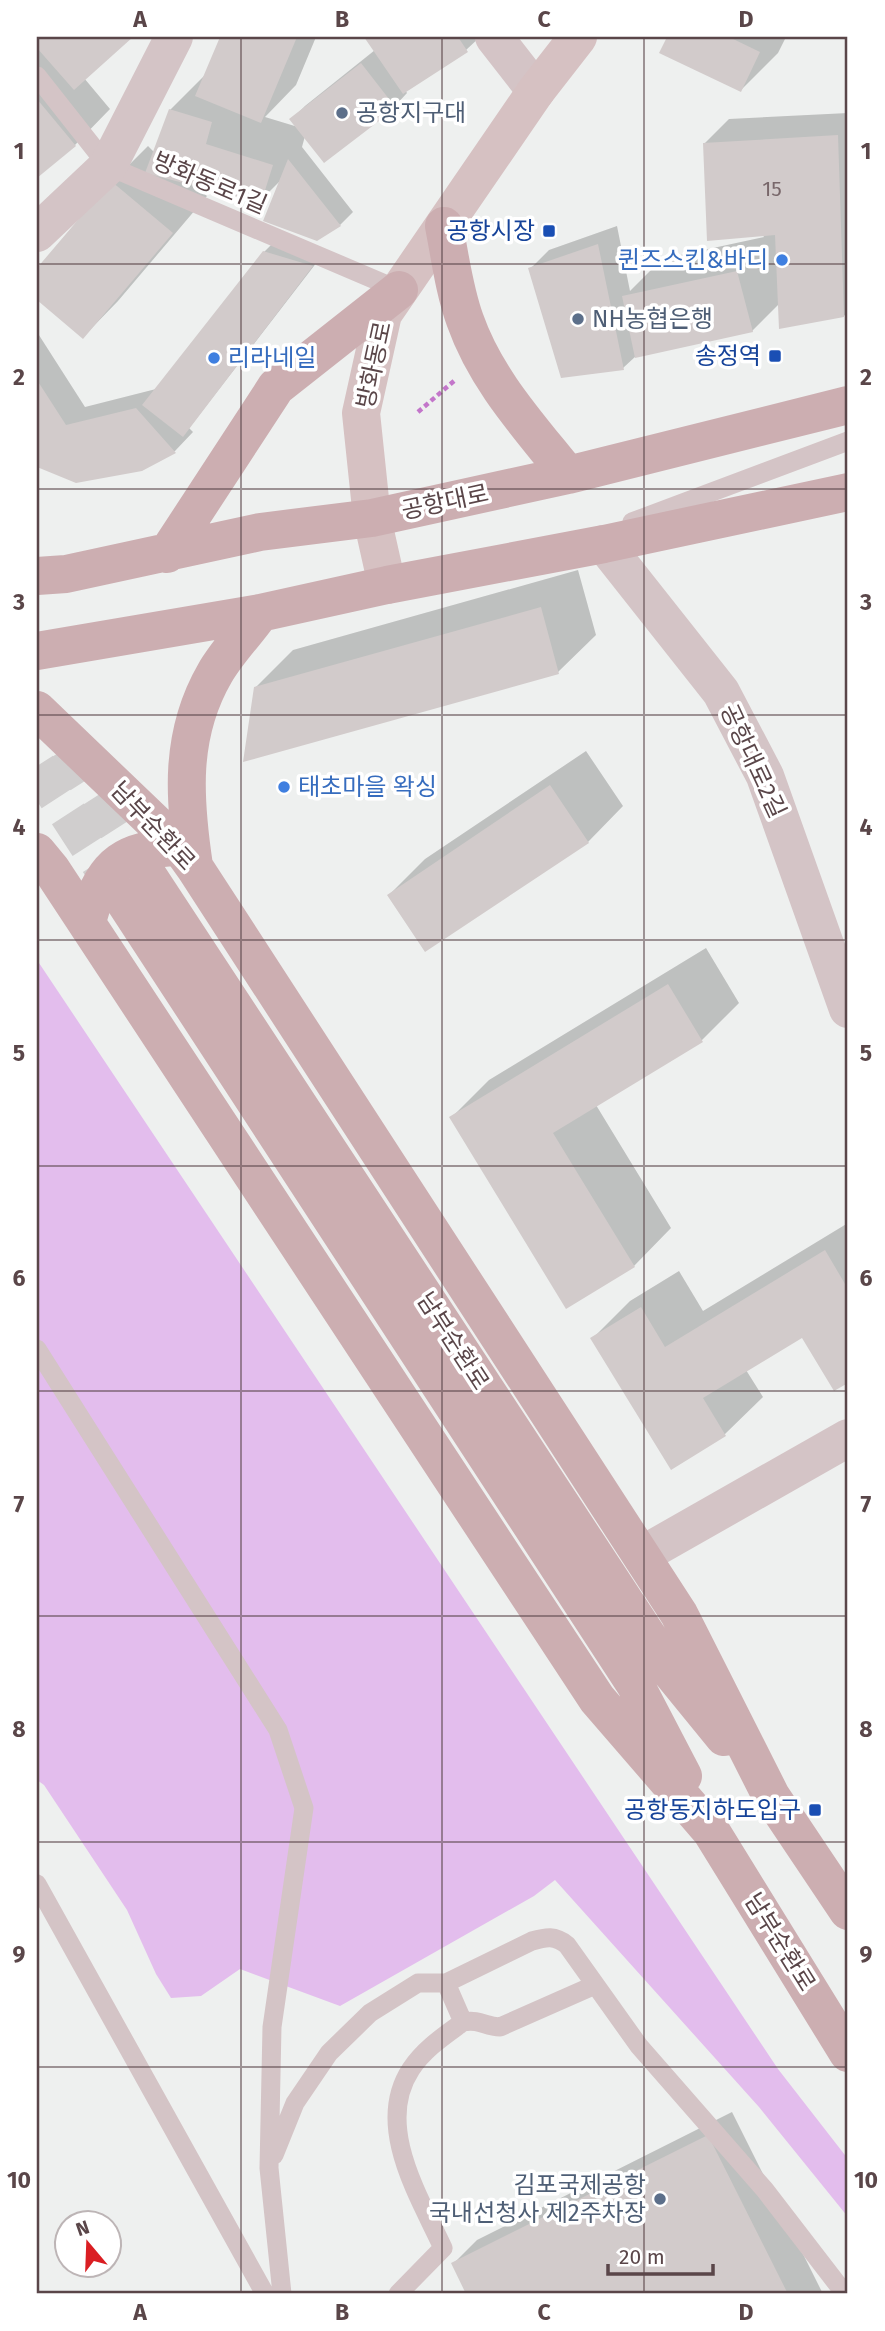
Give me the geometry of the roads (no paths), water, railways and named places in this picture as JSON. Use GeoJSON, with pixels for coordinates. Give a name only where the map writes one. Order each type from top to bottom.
{"type":"FeatureCollection","features":[{"type":"Feature","properties":{"kind":"main road","name":"방화동로"},"geometry":{"type":"LineString","coordinates":[[387,585],[372,518],[361,413],[383,314],[536,91],[578,37]]}},
{"type":"Feature","properties":{"kind":"main road"},"geometry":{"type":"LineString","coordinates":[[444,226],[464,318],[484,363],[503,393],[568,475]]}},
{"type":"Feature","properties":{"kind":"main road"},"geometry":{"type":"LineString","coordinates":[[167,554],[276,387],[400,290]]}},
{"type":"Feature","properties":{"kind":"main road","name":"공항대로"},"geometry":{"type":"LineString","coordinates":[[37,576],[66,574],[260,533],[372,518],[568,475],[848,405]]}},
{"type":"Feature","properties":{"kind":"main road"},"geometry":{"type":"LineString","coordinates":[[37,651],[260,613],[848,492]]}},
{"type":"Feature","properties":{"kind":"main road"},"geometry":{"type":"LineString","coordinates":[[87,924],[102,880],[122,860],[142,850],[187,858],[186,760],[199,710],[215,673],[260,613]]}},
{"type":"Feature","properties":{"kind":"main road","name":"남부순환로"},"geometry":{"type":"LineString","coordinates":[[37,710],[187,858],[679,1614],[771,1796]]}},
{"type":"Feature","properties":{"kind":"main road","name":"남부순환로"},"geometry":{"type":"LineString","coordinates":[[37,852],[51,869],[597,1699],[712,1831]]}},
{"type":"Feature","properties":{"kind":"main road","name":"남부순환로"},"geometry":{"type":"LineString","coordinates":[[848,1911],[771,1796],[671,1672],[135,886],[635,1684],[712,1831],[848,2053]]}},
{"type":"Feature","properties":{"kind":"street"},"geometry":{"type":"LineString","coordinates":[[37,233],[108,166],[174,37]]}},
{"type":"Feature","properties":{"kind":"street"},"geometry":{"type":"LineString","coordinates":[[494,37],[536,91]]}},
{"type":"Feature","properties":{"kind":"street","name":"공항대로2길"},"geometry":{"type":"LineString","coordinates":[[604,544],[721,692],[765,776],[848,1009]]}},
{"type":"Feature","properties":{"kind":"street"},"geometry":{"type":"LineString","coordinates":[[642,1555],[848,1438]]}},
{"type":"Feature","properties":{"kind":"lane","name":"방화동로1길"},"geometry":{"type":"LineString","coordinates":[[37,76],[108,166],[400,290]]}},
{"type":"Feature","properties":{"kind":"lane"},"geometry":{"type":"LineString","coordinates":[[549,553],[848,441]]}},
{"type":"Feature","properties":{"kind":"lane"},"geometry":{"type":"LineString","coordinates":[[37,1349],[278,1730],[304,1808],[272,2026],[269,2168],[282,2294]]}},
{"type":"Feature","properties":{"kind":"lane"},"geometry":{"type":"LineString","coordinates":[[37,1884],[265,2294]]}},
{"type":"Feature","properties":{"kind":"lane"},"geometry":{"type":"LineString","coordinates":[[269,2168],[295,2103],[329,2053],[370,2012],[418,1983],[446,1983],[532,1941],[551,1937],[568,1945],[639,2046],[765,2190],[845,2294]]}},
{"type":"Feature","properties":{"kind":"lane"},"geometry":{"type":"LineString","coordinates":[[446,1983],[463,2022]]}},
{"type":"Feature","properties":{"kind":"lane"},"geometry":{"type":"LineString","coordinates":[[398,2294],[443,2248],[407,2171],[400,2143],[397,2119],[401,2091],[409,2071],[436,2042],[463,2022],[480,2021],[494,2027],[500,2026],[595,1985]]}},
{"type":"Feature","properties":{"kind":"tunnel"},"geometry":{"type":"LineString","coordinates":[[66,748],[148,876]]}},
{"type":"Feature","properties":{"kind":"tunnel"},"geometry":{"type":"LineString","coordinates":[[37,766],[121,896]]}},
{"type":"Feature","properties":{"kind":"place","name":"공항지구대"},"geometry":{"type":"Point","coordinates":[342,113]}},
{"type":"Feature","properties":{"kind":"place","name":"공항시장"},"geometry":{"type":"Point","coordinates":[549,231]}},
{"type":"Feature","properties":{"kind":"place","name":"퀸즈스킨&바디"},"geometry":{"type":"Point","coordinates":[782,260]}},
{"type":"Feature","properties":{"kind":"place","name":"NH농협은행"},"geometry":{"type":"Point","coordinates":[578,319]}},
{"type":"Feature","properties":{"kind":"place","name":"송정역"},"geometry":{"type":"Point","coordinates":[775,356]}},
{"type":"Feature","properties":{"kind":"place","name":"리라네일"},"geometry":{"type":"Point","coordinates":[214,358]}},
{"type":"Feature","properties":{"kind":"place","name":"태초마을 왁싱"},"geometry":{"type":"Point","coordinates":[284,787]}},
{"type":"Feature","properties":{"kind":"place","name":"공항동지하도입구"},"geometry":{"type":"Point","coordinates":[815,1810]}},
{"type":"Feature","properties":{"kind":"place","name":"김포국제공항 국내선청사 제2주차장"},"geometry":{"type":"Point","coordinates":[660,2199]}}]}
